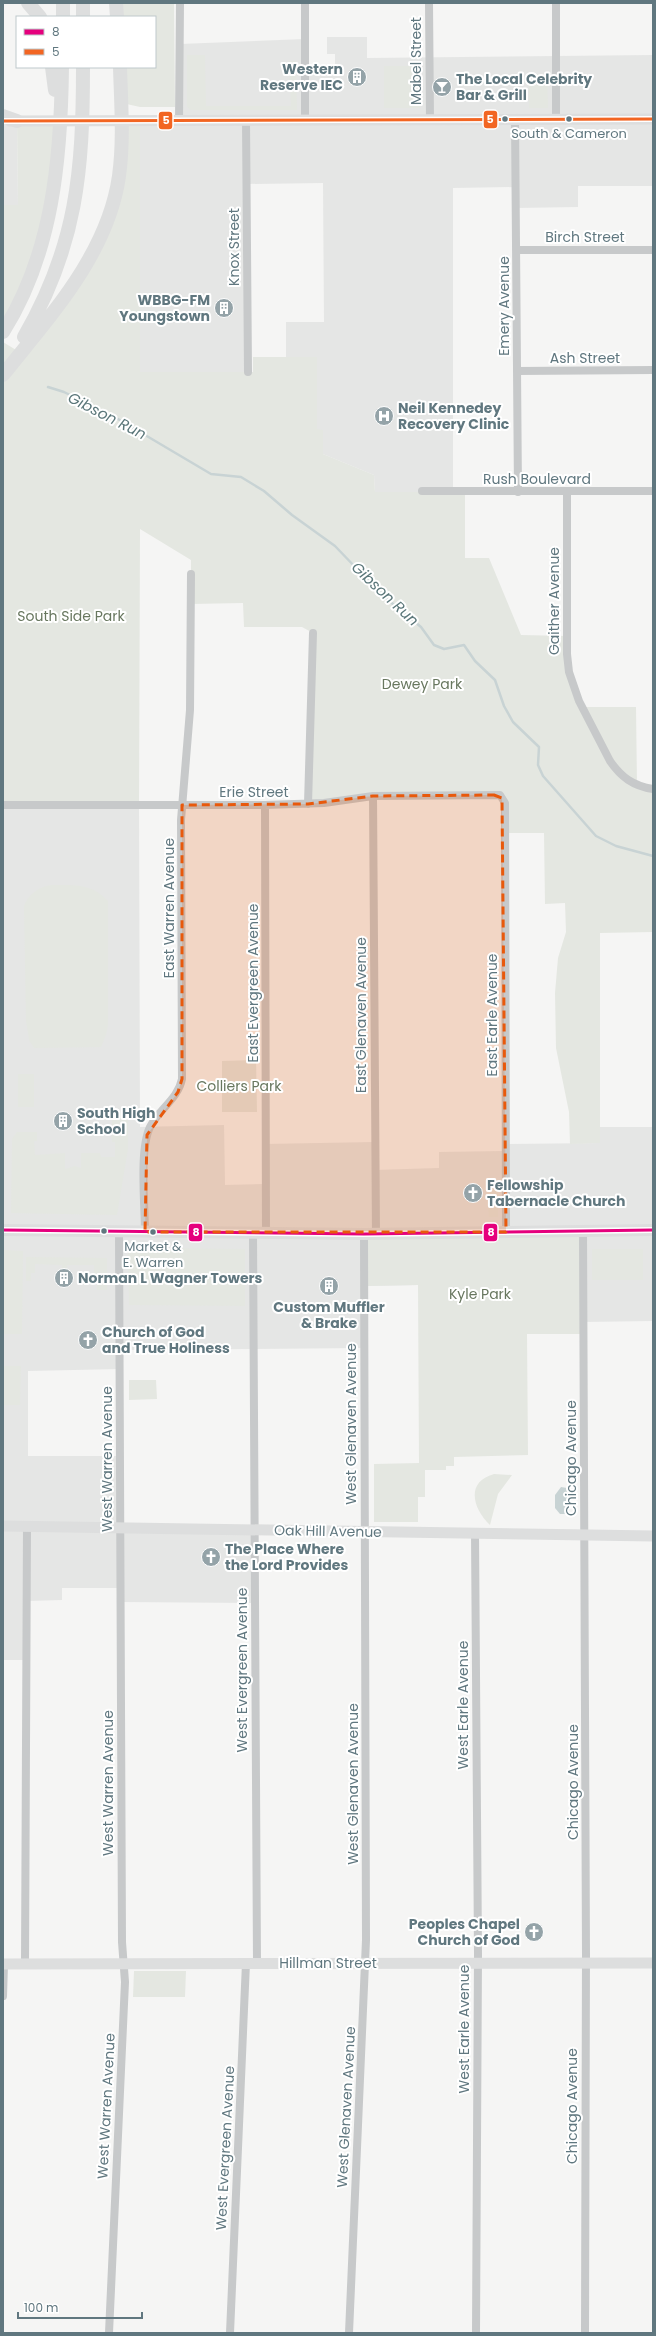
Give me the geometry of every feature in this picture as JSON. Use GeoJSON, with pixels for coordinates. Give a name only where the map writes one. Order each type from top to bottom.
{"type":"FeatureCollection","features":[{"type":"Feature","properties":{"kind":"highway"},"geometry":{"type":"LineString","coordinates":[[28,3],[39,16]]}},
{"type":"Feature","properties":{"kind":"highway"},"geometry":{"type":"LineString","coordinates":[[63,3],[63,16]]}},
{"type":"Feature","properties":{"kind":"highway"},"geometry":{"type":"LineString","coordinates":[[83,3],[83,16]]}},
{"type":"Feature","properties":{"kind":"highway"},"geometry":{"type":"LineString","coordinates":[[116,3],[117,16]]}},
{"type":"Feature","properties":{"kind":"highway"},"geometry":{"type":"LineString","coordinates":[[52,68],[59,128]]}},
{"type":"Feature","properties":{"kind":"highway"},"geometry":{"type":"LineString","coordinates":[[6,327],[26,289],[44,238],[56,178],[62,97],[62,68]]}},
{"type":"Feature","properties":{"kind":"highway"},"geometry":{"type":"LineString","coordinates":[[36,325],[64,252],[73,217],[81,164],[83,68]]}},
{"type":"Feature","properties":{"kind":"highway"},"geometry":{"type":"LineString","coordinates":[[7,369],[36,325],[80,274],[107,222],[119,177],[122,120],[120,68]]}},
{"type":"Feature","properties":{"kind":"highway"},"geometry":{"type":"LineString","coordinates":[[3,116],[23,120]]}},
{"type":"Feature","properties":{"kind":"main road"},"geometry":{"type":"LineString","coordinates":[[3,1230],[370,1234],[653,1230]]}},
{"type":"Feature","properties":{"kind":"street"},"geometry":{"type":"LineString","coordinates":[[179,121],[180,3]]}},
{"type":"Feature","properties":{"kind":"street"},"geometry":{"type":"LineString","coordinates":[[304,3],[305,121]]}},
{"type":"Feature","properties":{"kind":"street","name":"Mabel Street"},"geometry":{"type":"LineString","coordinates":[[429,3],[430,120]]}},
{"type":"Feature","properties":{"kind":"street"},"geometry":{"type":"LineString","coordinates":[[556,3],[556,119]]}},
{"type":"Feature","properties":{"kind":"street","name":"Emery Avenue"},"geometry":{"type":"LineString","coordinates":[[515,119],[518,492]]}},
{"type":"Feature","properties":{"kind":"street"},"geometry":{"type":"LineString","coordinates":[[3,121],[653,119]]}},
{"type":"Feature","properties":{"kind":"street","name":"Knox Street"},"geometry":{"type":"LineString","coordinates":[[246,121],[248,372]]}},
{"type":"Feature","properties":{"kind":"street","name":"Birch Street"},"geometry":{"type":"LineString","coordinates":[[516,250],[653,250]]}},
{"type":"Feature","properties":{"kind":"street","name":"Ash Street"},"geometry":{"type":"LineString","coordinates":[[517,371],[653,370]]}},
{"type":"Feature","properties":{"kind":"street","name":"Rush Boulevard"},"geometry":{"type":"LineString","coordinates":[[422,491],[653,491]]}},
{"type":"Feature","properties":{"kind":"street","name":"Gaither Avenue"},"geometry":{"type":"LineString","coordinates":[[567,492],[567,662],[572,684],[582,708],[616,770],[633,784],[653,788]]}},
{"type":"Feature","properties":{"kind":"street","name":"East Warren Avenue"},"geometry":{"type":"LineString","coordinates":[[145,1232],[145,1155],[147,1135],[153,1123],[178,1092],[182,1079],[182,805],[190,710],[191,574]]}},
{"type":"Feature","properties":{"kind":"street"},"geometry":{"type":"LineString","coordinates":[[308,804],[313,633]]}},
{"type":"Feature","properties":{"kind":"street","name":"Erie Street"},"geometry":{"type":"LineString","coordinates":[[3,805],[308,804],[373,796],[494,795],[502,798]]}},
{"type":"Feature","properties":{"kind":"street","name":"East Glenaven Avenue"},"geometry":{"type":"LineString","coordinates":[[370,1234],[373,796]]}},
{"type":"Feature","properties":{"kind":"street","name":"East Earle Avenue"},"geometry":{"type":"LineString","coordinates":[[502,798],[505,811],[506,1232]]}},
{"type":"Feature","properties":{"kind":"street","name":"East Evergreen Avenue"},"geometry":{"type":"LineString","coordinates":[[265,805],[266,1233]]}},
{"type":"Feature","properties":{"kind":"street","name":"Chicago Avenue"},"geometry":{"type":"LineString","coordinates":[[583,1231],[586,1963],[585,2333]]}},
{"type":"Feature","properties":{"kind":"street","name":"West Warren Avenue"},"geometry":{"type":"LineString","coordinates":[[109,2333],[125,1963],[122,1942],[119,1232]]}},
{"type":"Feature","properties":{"kind":"street","name":"West Evergreen Avenue"},"geometry":{"type":"LineString","coordinates":[[230,2333],[251,1963],[254,1530],[253,1233]]}},
{"type":"Feature","properties":{"kind":"street","name":"West Glenaven Avenue"},"geometry":{"type":"LineString","coordinates":[[349,2333],[366,1963],[365,1531],[370,1234]]}},
{"type":"Feature","properties":{"kind":"street","name":"Oak Hill Avenue"},"geometry":{"type":"LineString","coordinates":[[3,1526],[653,1536]]}},
{"type":"Feature","properties":{"kind":"street"},"geometry":{"type":"LineString","coordinates":[[25,1964],[27,1527]]}},
{"type":"Feature","properties":{"kind":"street","name":"West Earle Avenue"},"geometry":{"type":"LineString","coordinates":[[475,1533],[478,1963],[476,2333]]}},
{"type":"Feature","properties":{"kind":"street","name":"Hillman Street"},"geometry":{"type":"LineString","coordinates":[[4,1964],[653,1963]]}},
{"type":"Feature","properties":{"kind":"street"},"geometry":{"type":"LineString","coordinates":[[3,1996],[4,1964]]}},
{"type":"Feature","properties":{"kind":"highlighted area"},"geometry":{"type":"Polygon","coordinates":[[[494,795],[502,798],[506,1232],[145,1232],[147,1135],[178,1092],[182,1079],[182,805],[308,804],[373,796],[494,795]]]}},
{"type":"Feature","properties":{"kind":"shaded area"},"geometry":{"type":"Polygon","coordinates":[[[327,37],[367,37],[367,58],[653,55],[653,186],[578,186],[578,207],[516,208],[516,187],[453,188],[453,492],[375,492],[374,475],[323,454],[323,430],[317,430],[317,357],[286,357],[286,322],[324,322],[323,183],[246,184],[248,372],[140,372],[140,120],[179,120],[180,44],[305,39],[305,74],[335,74],[335,54],[327,54],[327,37]]]}},
{"type":"Feature","properties":{"kind":"shaded area"},"geometry":{"type":"Polygon","coordinates":[[[3,121],[17,121],[18,205],[3,205],[3,121]]]}},
{"type":"Feature","properties":{"kind":"shaded area"},"geometry":{"type":"Polygon","coordinates":[[[3,805],[139,805],[140,1127],[224,1125],[225,1185],[266,1184],[266,1144],[375,1142],[375,1170],[439,1168],[439,1152],[506,1151],[506,1144],[600,1143],[600,1127],[653,1127],[653,1321],[583,1322],[418,1285],[364,1286],[364,1348],[120,1350],[120,1369],[28,1371],[28,1456],[120,1456],[120,1528],[254,1530],[254,1603],[120,1602],[120,1588],[62,1588],[62,1600],[27,1601],[27,1660],[3,1660],[3,805]]]}},
{"type":"Feature","properties":{"kind":"shaded area"},"geometry":{"type":"Polygon","coordinates":[[[561,1487],[567,1488],[570,1498],[571,1505],[566,1514],[560,1514],[555,1508],[555,1495],[561,1487]]]}},
{"type":"Feature","properties":{"kind":"green space"},"geometry":{"type":"Polygon","coordinates":[[[116,3],[174,3],[175,107],[140,107],[122,103],[120,68],[156,68],[156,16],[117,16],[116,3]]]}},
{"type":"Feature","properties":{"kind":"green space"},"geometry":{"type":"Polygon","coordinates":[[[187,55],[205,55],[206,106],[291,106],[289,61],[296,61],[297,110],[191,110],[187,107],[187,55]]]}},
{"type":"Feature","properties":{"kind":"green space"},"geometry":{"type":"Polygon","coordinates":[[[384,66],[420,66],[420,108],[384,108],[384,66]]]}},
{"type":"Feature","properties":{"kind":"green space"},"geometry":{"type":"Polygon","coordinates":[[[529,74],[547,74],[548,108],[529,108],[529,74]]]}},
{"type":"Feature","properties":{"kind":"green space"},"geometry":{"type":"Polygon","coordinates":[[[57,120],[51,205],[3,332],[3,205],[18,205],[17,121],[57,120]]]}},
{"type":"Feature","properties":{"kind":"green space"},"geometry":{"type":"Polygon","coordinates":[[[122,120],[140,120],[140,372],[253,372],[253,357],[317,357],[317,429],[323,430],[323,454],[374,475],[375,492],[465,492],[465,558],[489,558],[521,635],[567,636],[567,654],[582,707],[636,707],[637,785],[653,789],[653,932],[600,933],[600,1143],[570,1144],[569,1112],[556,1048],[555,993],[558,958],[566,932],[565,903],[545,904],[544,833],[505,833],[502,798],[373,796],[308,804],[313,633],[302,627],[244,627],[243,603],[191,604],[191,560],[140,529],[139,805],[3,805],[3,342],[21,353],[107,222],[122,120]]]}},
{"type":"Feature","properties":{"kind":"green space"},"geometry":{"type":"Polygon","coordinates":[[[51,885],[82,886],[102,895],[108,901],[108,1025],[101,1047],[34,1048],[29,1040],[26,1020],[24,906],[26,901],[35,891],[42,887],[51,885]]]}},
{"type":"Feature","properties":{"kind":"green space","name":"Colliers Park"},"geometry":{"type":"Polygon","coordinates":[[[256,1060],[257,1112],[222,1112],[222,1061],[256,1060]]]}},
{"type":"Feature","properties":{"kind":"green space"},"geometry":{"type":"Polygon","coordinates":[[[18,1074],[34,1074],[34,1107],[18,1107],[18,1074]]]}},
{"type":"Feature","properties":{"kind":"green space"},"geometry":{"type":"Polygon","coordinates":[[[112,1113],[121,1114],[128,1119],[128,1149],[117,1215],[11,1213],[12,1139],[17,1132],[37,1132],[37,1141],[34,1141],[35,1155],[65,1153],[65,1169],[75,1166],[81,1168],[81,1153],[100,1153],[101,1157],[115,1157],[115,1142],[112,1142],[112,1113]]]}},
{"type":"Feature","properties":{"kind":"green space"},"geometry":{"type":"Polygon","coordinates":[[[490,1180],[498,1180],[498,1217],[489,1217],[487,1187],[490,1187],[490,1180]]]}},
{"type":"Feature","properties":{"kind":"green space","name":"Kyle Park"},"geometry":{"type":"Polygon","coordinates":[[[583,1231],[583,1334],[527,1334],[528,1455],[454,1457],[454,1466],[446,1466],[446,1470],[425,1470],[425,1497],[418,1497],[418,1522],[374,1522],[374,1464],[419,1463],[418,1285],[364,1286],[364,1234],[583,1231]]]}},
{"type":"Feature","properties":{"kind":"green space"},"geometry":{"type":"Polygon","coordinates":[[[128,1248],[245,1249],[245,1306],[129,1305],[128,1248]]]}},
{"type":"Feature","properties":{"kind":"green space"},"geometry":{"type":"Polygon","coordinates":[[[592,1249],[643,1249],[643,1280],[592,1280],[592,1249]]]}},
{"type":"Feature","properties":{"kind":"green space"},"geometry":{"type":"Polygon","coordinates":[[[3,1250],[23,1251],[22,1334],[3,1334],[3,1250]]]}},
{"type":"Feature","properties":{"kind":"green space"},"geometry":{"type":"Polygon","coordinates":[[[26,1257],[107,1258],[107,1290],[97,1290],[97,1275],[94,1275],[94,1265],[67,1265],[67,1270],[62,1270],[62,1265],[35,1264],[35,1273],[31,1273],[31,1281],[26,1281],[26,1257]]]}},
{"type":"Feature","properties":{"kind":"green space"},"geometry":{"type":"Polygon","coordinates":[[[3,1366],[21,1366],[20,1405],[3,1405],[3,1366]]]}},
{"type":"Feature","properties":{"kind":"green space"},"geometry":{"type":"Polygon","coordinates":[[[129,1380],[156,1380],[157,1399],[129,1400],[129,1380]]]}},
{"type":"Feature","properties":{"kind":"green space"},"geometry":{"type":"Polygon","coordinates":[[[494,1474],[512,1475],[498,1494],[490,1525],[479,1511],[475,1496],[479,1483],[485,1478],[494,1474]]]}},
{"type":"Feature","properties":{"kind":"green space"},"geometry":{"type":"Polygon","coordinates":[[[134,1971],[186,1971],[185,1997],[133,1997],[134,1971]]]}},
{"type":"Feature","properties":{"kind":"waterway","name":"Gibson Run"},"geometry":{"type":"LineString","coordinates":[[48,387],[64,392],[118,419],[211,474],[241,477],[264,491],[292,515],[335,546],[382,595],[421,627],[434,645],[444,649],[464,645],[475,661],[495,680],[504,706],[513,722],[539,747],[538,765],[543,776],[596,836],[616,846],[653,856]]}},
{"type":"Feature","properties":{"kind":"transit line","name":"5"},"geometry":{"type":"LineString","coordinates":[[3,121],[653,119]]}},
{"type":"Feature","properties":{"kind":"transit line","name":"8"},"geometry":{"type":"LineString","coordinates":[[3,1230],[364,1234],[653,1230]]}},
{"type":"Feature","properties":{"kind":"place","name":"Western Reserve IEC"},"geometry":{"type":"Point","coordinates":[357,77]}},
{"type":"Feature","properties":{"kind":"place","name":"The Local Celebrity Bar & Grill"},"geometry":{"type":"Point","coordinates":[442,87]}},
{"type":"Feature","properties":{"kind":"place","name":"South & Cameron"},"geometry":{"type":"Point","coordinates":[569,119]}},
{"type":"Feature","properties":{"kind":"place","name":"WBBG-FM Youngstown"},"geometry":{"type":"Point","coordinates":[224,308]}},
{"type":"Feature","properties":{"kind":"place","name":"Neil Kennedey Recovery Clinic"},"geometry":{"type":"Point","coordinates":[384,416]}},
{"type":"Feature","properties":{"kind":"place","name":"South High School"},"geometry":{"type":"Point","coordinates":[63,1121]}},
{"type":"Feature","properties":{"kind":"place","name":"Fellowship Tabernacle Church"},"geometry":{"type":"Point","coordinates":[473,1193]}},
{"type":"Feature","properties":{"kind":"place","name":"Market & E. Warren"},"geometry":{"type":"Point","coordinates":[153,1232]}},
{"type":"Feature","properties":{"kind":"place","name":"Norman L Wagner Towers"},"geometry":{"type":"Point","coordinates":[64,1278]}},
{"type":"Feature","properties":{"kind":"place","name":"Custom Muffler & Brake"},"geometry":{"type":"Point","coordinates":[329,1286]}},
{"type":"Feature","properties":{"kind":"place","name":"Church of God and True Holiness"},"geometry":{"type":"Point","coordinates":[88,1340]}},
{"type":"Feature","properties":{"kind":"place","name":"The Place Where the Lord Provides"},"geometry":{"type":"Point","coordinates":[211,1557]}},
{"type":"Feature","properties":{"kind":"place","name":"Peoples Chapel Church of God"},"geometry":{"type":"Point","coordinates":[534,1932]}},
{"type":"Feature","properties":{"kind":"park label","name":"South Side Park"},"geometry":{"type":"Point","coordinates":[71,616]}},
{"type":"Feature","properties":{"kind":"park label","name":"Dewey Park"},"geometry":{"type":"Point","coordinates":[422,684]}}]}
